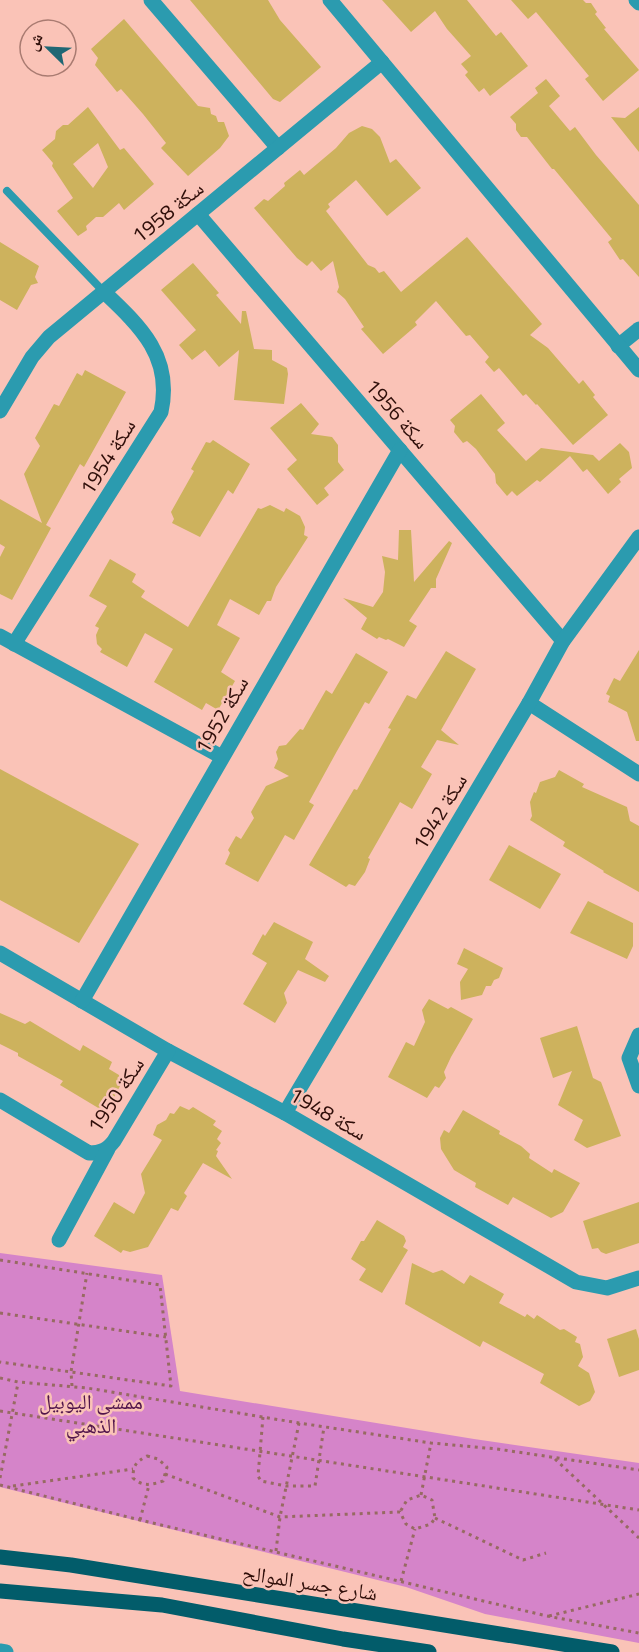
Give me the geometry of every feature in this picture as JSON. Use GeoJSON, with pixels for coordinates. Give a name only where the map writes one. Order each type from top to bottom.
{"type":"FeatureCollection","features":[{"type":"Feature","properties":{"kind":"main road","name":"شارع جسر الموالح"},"geometry":{"type":"LineString","coordinates":[[0,1557],[70,1565],[612,1652]]}},
{"type":"Feature","properties":{"kind":"main road"},"geometry":{"type":"LineString","coordinates":[[0,1591],[162,1605],[343,1639],[429,1652]]}},
{"type":"Feature","properties":{"kind":"street"},"geometry":{"type":"LineString","coordinates":[[152,0],[278,148]]}},
{"type":"Feature","properties":{"kind":"street"},"geometry":{"type":"LineString","coordinates":[[330,0],[639,370]]}},
{"type":"Feature","properties":{"kind":"street","name":"سكة 1958"},"geometry":{"type":"LineString","coordinates":[[0,411],[32,357],[49,337],[382,62]]}},
{"type":"Feature","properties":{"kind":"street","name":"سكة 1956"},"geometry":{"type":"LineString","coordinates":[[198,214],[563,641]]}},
{"type":"Feature","properties":{"kind":"street","name":"سكة 1954"},"geometry":{"type":"LineString","coordinates":[[14,644],[161,412],[165,395],[161,364],[155,349],[130,317],[104,292]]}},
{"type":"Feature","properties":{"kind":"street"},"geometry":{"type":"LineString","coordinates":[[618,346],[639,329]]}},
{"type":"Feature","properties":{"kind":"street","name":"سكة 1952"},"geometry":{"type":"LineString","coordinates":[[82,1001],[400,450]]}},
{"type":"Feature","properties":{"kind":"street","name":"سكة 1942"},"geometry":{"type":"LineString","coordinates":[[285,1113],[529,703],[563,641],[639,537]]}},
{"type":"Feature","properties":{"kind":"street"},"geometry":{"type":"LineString","coordinates":[[0,636],[222,757]]}},
{"type":"Feature","properties":{"kind":"street"},"geometry":{"type":"LineString","coordinates":[[529,703],[639,774]]}},
{"type":"Feature","properties":{"kind":"street","name":"سكة 1948"},"geometry":{"type":"LineString","coordinates":[[0,953],[168,1051],[285,1113],[576,1282],[607,1288],[639,1278]]}},
{"type":"Feature","properties":{"kind":"street"},"geometry":{"type":"LineString","coordinates":[[639,1035],[629,1058],[639,1086]]}},
{"type":"Feature","properties":{"kind":"street","name":"سكة 1950"},"geometry":{"type":"LineString","coordinates":[[0,1100],[89,1153],[100,1153],[108,1149],[168,1051]]}},
{"type":"Feature","properties":{"kind":"street"},"geometry":{"type":"LineString","coordinates":[[59,1240],[108,1149]]}},
{"type":"Feature","properties":{"kind":"street"},"geometry":{"type":"LineString","coordinates":[[0,1651],[6,1652]]}},
{"type":"Feature","properties":{"kind":"lane"},"geometry":{"type":"LineString","coordinates":[[7,191],[104,292]]}},
{"type":"Feature","properties":{"kind":"path"},"geometry":{"type":"LineString","coordinates":[[0,1260],[159,1285],[171,1386],[0,1362]]}},
{"type":"Feature","properties":{"kind":"path"},"geometry":{"type":"LineString","coordinates":[[72,1386],[71,1372],[87,1273]]}},
{"type":"Feature","properties":{"kind":"path"},"geometry":{"type":"LineString","coordinates":[[0,1313],[166,1337]]}},
{"type":"Feature","properties":{"kind":"path"},"geometry":{"type":"LineString","coordinates":[[0,1378],[18,1382],[72,1386],[299,1424],[639,1470]]}},
{"type":"Feature","properties":{"kind":"path"},"geometry":{"type":"LineString","coordinates":[[0,1478],[18,1382]]}},
{"type":"Feature","properties":{"kind":"path"},"geometry":{"type":"LineString","coordinates":[[0,1411],[639,1510]]}},
{"type":"Feature","properties":{"kind":"path"},"geometry":{"type":"LineString","coordinates":[[262,1417],[258,1476],[261,1481],[286,1486],[315,1485],[324,1427]]}},
{"type":"Feature","properties":{"kind":"path"},"geometry":{"type":"LineString","coordinates":[[276,1551],[280,1517],[299,1424]]}},
{"type":"Feature","properties":{"kind":"path"},"geometry":{"type":"LineString","coordinates":[[421,1495],[431,1443]]}},
{"type":"Feature","properties":{"kind":"path"},"geometry":{"type":"LineString","coordinates":[[147,1455],[158,1459],[167,1467],[165,1474],[163,1481],[149,1485],[140,1484],[134,1478],[133,1469],[136,1462],[147,1455]]}},
{"type":"Feature","properties":{"kind":"path"},"geometry":{"type":"LineString","coordinates":[[553,1458],[639,1538]]}},
{"type":"Feature","properties":{"kind":"path"},"geometry":{"type":"LineString","coordinates":[[11,1486],[133,1469]]}},
{"type":"Feature","properties":{"kind":"path"},"geometry":{"type":"LineString","coordinates":[[165,1474],[280,1517],[400,1512]]}},
{"type":"Feature","properties":{"kind":"path"},"geometry":{"type":"LineString","coordinates":[[0,1485],[547,1616],[639,1633]]}},
{"type":"Feature","properties":{"kind":"path"},"geometry":{"type":"LineString","coordinates":[[140,1520],[149,1485]]}},
{"type":"Feature","properties":{"kind":"path"},"geometry":{"type":"LineString","coordinates":[[421,1495],[432,1500],[435,1518],[431,1524],[415,1529],[406,1524],[400,1512],[407,1500],[421,1495]]}},
{"type":"Feature","properties":{"kind":"path"},"geometry":{"type":"LineString","coordinates":[[435,1518],[523,1560],[546,1553]]}},
{"type":"Feature","properties":{"kind":"path"},"geometry":{"type":"LineString","coordinates":[[401,1581],[415,1529]]}},
{"type":"Feature","properties":{"kind":"path"},"geometry":{"type":"LineString","coordinates":[[547,1616],[639,1594]]}},
{"type":"Feature","properties":{"kind":"green space","name":"ممشى اليوبيل الذهبي"},"geometry":{"type":"Polygon","coordinates":[[[0,1253],[162,1275],[180,1391],[474,1439],[639,1463],[639,1643],[485,1614],[406,1587],[0,1487],[0,1253]]]}},
{"type":"Feature","properties":{"kind":"building"},"geometry":{"type":"Polygon","coordinates":[[[190,0],[268,0],[280,20],[321,67],[280,102],[273,99],[190,0]]]}},
{"type":"Feature","properties":{"kind":"building"},"geometry":{"type":"Polygon","coordinates":[[[382,0],[467,0],[496,36],[501,32],[528,66],[490,96],[484,88],[479,92],[465,75],[468,72],[461,64],[471,56],[447,29],[435,11],[411,32],[382,0]]]}},
{"type":"Feature","properties":{"kind":"building"},"geometry":{"type":"Polygon","coordinates":[[[511,0],[583,0],[591,3],[597,12],[595,14],[606,28],[604,29],[639,70],[603,101],[585,79],[589,76],[536,12],[528,19],[511,0]]]}},
{"type":"Feature","properties":{"kind":"building"},"geometry":{"type":"Polygon","coordinates":[[[124,19],[198,106],[210,108],[211,114],[216,116],[218,122],[224,122],[229,136],[220,148],[188,176],[161,148],[166,143],[143,114],[121,89],[117,92],[95,65],[98,58],[91,49],[124,19]]]}},
{"type":"Feature","properties":{"kind":"building"},"geometry":{"type":"Polygon","coordinates":[[[546,79],[560,96],[549,106],[570,131],[575,127],[639,205],[639,277],[623,259],[620,260],[608,242],[612,239],[554,169],[527,137],[521,137],[516,130],[516,124],[510,117],[538,93],[535,88],[546,79]]]}},
{"type":"Feature","properties":{"kind":"building"},"geometry":{"type":"Polygon","coordinates":[[[88,107],[120,150],[124,148],[154,184],[124,210],[119,203],[103,217],[96,217],[86,226],[87,230],[78,236],[57,211],[73,198],[52,166],[53,163],[42,150],[55,139],[56,131],[63,125],[68,125],[88,107]],[[98,143],[73,164],[93,188],[108,167],[98,143]]]}},
{"type":"Feature","properties":{"kind":"building"},"geometry":{"type":"Polygon","coordinates":[[[639,107],[639,152],[611,117],[625,118],[639,107]]]}},
{"type":"Feature","properties":{"kind":"building"},"geometry":{"type":"Polygon","coordinates":[[[362,126],[372,129],[380,137],[390,163],[396,159],[421,188],[387,216],[356,180],[328,204],[330,207],[326,211],[368,265],[379,273],[384,271],[401,292],[467,237],[542,324],[530,335],[548,348],[579,384],[583,380],[608,415],[573,445],[537,404],[526,394],[523,396],[499,368],[494,372],[485,362],[489,357],[470,335],[466,336],[436,301],[415,322],[417,325],[383,354],[361,329],[364,327],[345,299],[337,292],[339,287],[333,261],[321,271],[312,261],[307,266],[297,258],[254,208],[264,199],[268,201],[300,170],[304,175],[336,148],[349,133],[362,126]]]}},
{"type":"Feature","properties":{"kind":"building"},"geometry":{"type":"Polygon","coordinates":[[[0,242],[39,266],[35,277],[38,283],[31,285],[17,310],[0,300],[0,242]]]}},
{"type":"Feature","properties":{"kind":"building"},"geometry":{"type":"Polygon","coordinates":[[[193,263],[219,293],[216,295],[241,324],[242,311],[246,311],[254,349],[272,350],[272,360],[287,368],[284,404],[234,400],[239,350],[219,367],[205,350],[192,360],[179,345],[196,330],[161,290],[193,263]]]}},
{"type":"Feature","properties":{"kind":"building"},"geometry":{"type":"Polygon","coordinates":[[[85,370],[126,392],[84,467],[80,464],[46,525],[51,528],[12,600],[0,594],[0,557],[5,547],[0,544],[0,499],[42,523],[24,474],[40,446],[35,438],[54,404],[59,406],[77,373],[82,376],[85,370]]]}},
{"type":"Feature","properties":{"kind":"building"},"geometry":{"type":"Polygon","coordinates":[[[481,394],[505,423],[497,430],[526,461],[541,448],[593,455],[599,461],[620,443],[629,452],[632,468],[619,479],[621,482],[608,494],[587,469],[583,472],[570,456],[540,482],[537,480],[517,496],[512,491],[507,496],[496,483],[495,474],[476,449],[467,441],[463,443],[454,432],[455,426],[450,420],[481,394]]]}},
{"type":"Feature","properties":{"kind":"building"},"geometry":{"type":"Polygon","coordinates":[[[301,403],[319,424],[311,434],[332,437],[338,445],[338,462],[344,470],[324,488],[329,495],[317,505],[287,469],[297,460],[270,428],[301,403]]]}},
{"type":"Feature","properties":{"kind":"building"},"geometry":{"type":"Polygon","coordinates":[[[213,440],[250,464],[233,494],[228,490],[200,537],[172,523],[174,519],[171,512],[194,471],[191,469],[206,442],[210,443],[213,440]]]}},
{"type":"Feature","properties":{"kind":"building"},"geometry":{"type":"Polygon","coordinates":[[[270,505],[284,512],[286,508],[300,516],[305,527],[304,535],[308,537],[276,587],[271,601],[267,601],[259,615],[230,599],[217,625],[240,638],[221,672],[235,681],[218,710],[206,703],[202,710],[154,682],[173,649],[145,633],[127,667],[100,652],[102,649],[97,644],[96,635],[99,628],[95,626],[107,606],[89,596],[110,559],[136,574],[132,582],[145,591],[141,597],[188,627],[258,508],[270,505]]]}},
{"type":"Feature","properties":{"kind":"building"},"geometry":{"type":"Polygon","coordinates":[[[399,530],[411,530],[414,582],[449,541],[452,543],[436,579],[436,588],[431,588],[409,621],[417,626],[404,647],[388,639],[379,637],[377,639],[361,629],[367,618],[343,598],[373,607],[383,592],[385,572],[382,556],[398,560],[399,530]]]}},
{"type":"Feature","properties":{"kind":"building"},"geometry":{"type":"Polygon","coordinates":[[[639,650],[639,741],[636,741],[627,712],[608,702],[610,696],[606,694],[614,678],[620,681],[639,650]]]}},
{"type":"Feature","properties":{"kind":"building"},"geometry":{"type":"Polygon","coordinates":[[[446,651],[476,669],[441,730],[459,745],[437,740],[421,767],[432,774],[412,809],[400,802],[368,858],[370,859],[365,872],[355,886],[349,884],[346,887],[309,865],[354,789],[357,790],[407,695],[416,699],[446,651]]]}},
{"type":"Feature","properties":{"kind":"building"},"geometry":{"type":"Polygon","coordinates":[[[356,653],[388,672],[369,704],[365,702],[337,751],[309,802],[314,805],[294,840],[285,835],[258,882],[225,864],[230,853],[228,850],[236,836],[241,839],[254,818],[251,812],[266,786],[289,776],[274,768],[278,759],[276,752],[279,746],[286,745],[300,729],[303,730],[326,690],[332,694],[356,653]]]}},
{"type":"Feature","properties":{"kind":"building"},"geometry":{"type":"Polygon","coordinates":[[[0,769],[139,844],[79,943],[0,900],[0,769]]]}},
{"type":"Feature","properties":{"kind":"building"},"geometry":{"type":"Polygon","coordinates":[[[559,770],[584,784],[582,787],[627,807],[630,821],[639,826],[639,892],[563,846],[565,842],[530,820],[532,816],[530,802],[534,792],[536,793],[540,782],[555,777],[559,770]]]}},
{"type":"Feature","properties":{"kind":"building"},"geometry":{"type":"Polygon","coordinates":[[[509,845],[561,874],[540,909],[489,880],[509,845]]]}},
{"type":"Feature","properties":{"kind":"building"},"geometry":{"type":"Polygon","coordinates":[[[588,901],[633,923],[633,946],[627,959],[570,933],[588,901]]]}},
{"type":"Feature","properties":{"kind":"building"},"geometry":{"type":"Polygon","coordinates":[[[274,922],[313,942],[305,959],[329,976],[325,982],[298,970],[284,993],[287,1003],[275,1023],[243,1004],[267,963],[252,954],[263,934],[265,936],[274,922]]]}},
{"type":"Feature","properties":{"kind":"building"},"geometry":{"type":"Polygon","coordinates":[[[464,948],[503,968],[499,978],[494,980],[491,986],[486,986],[482,995],[461,1000],[460,982],[468,969],[457,964],[464,948]]]}},
{"type":"Feature","properties":{"kind":"building"},"geometry":{"type":"Polygon","coordinates":[[[429,999],[448,1009],[451,1007],[473,1019],[444,1072],[446,1078],[439,1088],[435,1086],[427,1098],[388,1077],[406,1042],[414,1046],[425,1022],[422,1010],[429,999]]]}},
{"type":"Feature","properties":{"kind":"building"},"geometry":{"type":"Polygon","coordinates":[[[0,1013],[25,1024],[30,1021],[80,1051],[83,1045],[112,1062],[109,1069],[119,1075],[120,1086],[110,1105],[100,1109],[60,1085],[63,1081],[0,1044],[0,1013]]]}},
{"type":"Feature","properties":{"kind":"building"},"geometry":{"type":"Polygon","coordinates":[[[577,1026],[593,1078],[601,1082],[621,1136],[587,1148],[574,1140],[583,1120],[558,1105],[572,1071],[553,1078],[540,1038],[577,1026]]]}},
{"type":"Feature","properties":{"kind":"building"},"geometry":{"type":"Polygon","coordinates":[[[180,1106],[189,1110],[193,1107],[216,1121],[213,1125],[222,1131],[217,1139],[221,1143],[216,1150],[218,1151],[216,1156],[232,1179],[203,1163],[184,1193],[187,1196],[178,1211],[171,1208],[148,1247],[130,1252],[123,1250],[121,1253],[94,1236],[114,1202],[134,1214],[145,1193],[141,1174],[162,1140],[153,1135],[157,1125],[166,1120],[170,1113],[174,1114],[180,1106]]]}},
{"type":"Feature","properties":{"kind":"building"},"geometry":{"type":"Polygon","coordinates":[[[463,1110],[500,1131],[499,1134],[521,1146],[530,1154],[529,1158],[552,1173],[554,1169],[580,1183],[563,1212],[551,1218],[513,1197],[508,1205],[475,1187],[476,1183],[454,1170],[441,1149],[440,1138],[444,1130],[449,1133],[463,1110]]]}},
{"type":"Feature","properties":{"kind":"building"},"geometry":{"type":"Polygon","coordinates":[[[639,1202],[639,1243],[606,1254],[598,1248],[592,1249],[583,1221],[639,1202]]]}},
{"type":"Feature","properties":{"kind":"building"},"geometry":{"type":"Polygon","coordinates":[[[377,1220],[404,1236],[406,1241],[403,1247],[408,1250],[382,1293],[359,1280],[366,1269],[351,1259],[377,1220]]]}},
{"type":"Feature","properties":{"kind":"building"},"geometry":{"type":"Polygon","coordinates":[[[412,1263],[433,1273],[442,1270],[464,1284],[470,1275],[504,1294],[499,1303],[525,1317],[527,1314],[534,1319],[537,1315],[560,1330],[564,1329],[577,1337],[575,1342],[580,1344],[583,1357],[578,1366],[589,1373],[595,1392],[590,1401],[579,1406],[540,1383],[544,1374],[483,1341],[480,1347],[405,1304],[412,1263]]]}},
{"type":"Feature","properties":{"kind":"building"},"geometry":{"type":"Polygon","coordinates":[[[636,1329],[639,1339],[639,1370],[619,1377],[607,1339],[636,1329]]]}}]}
